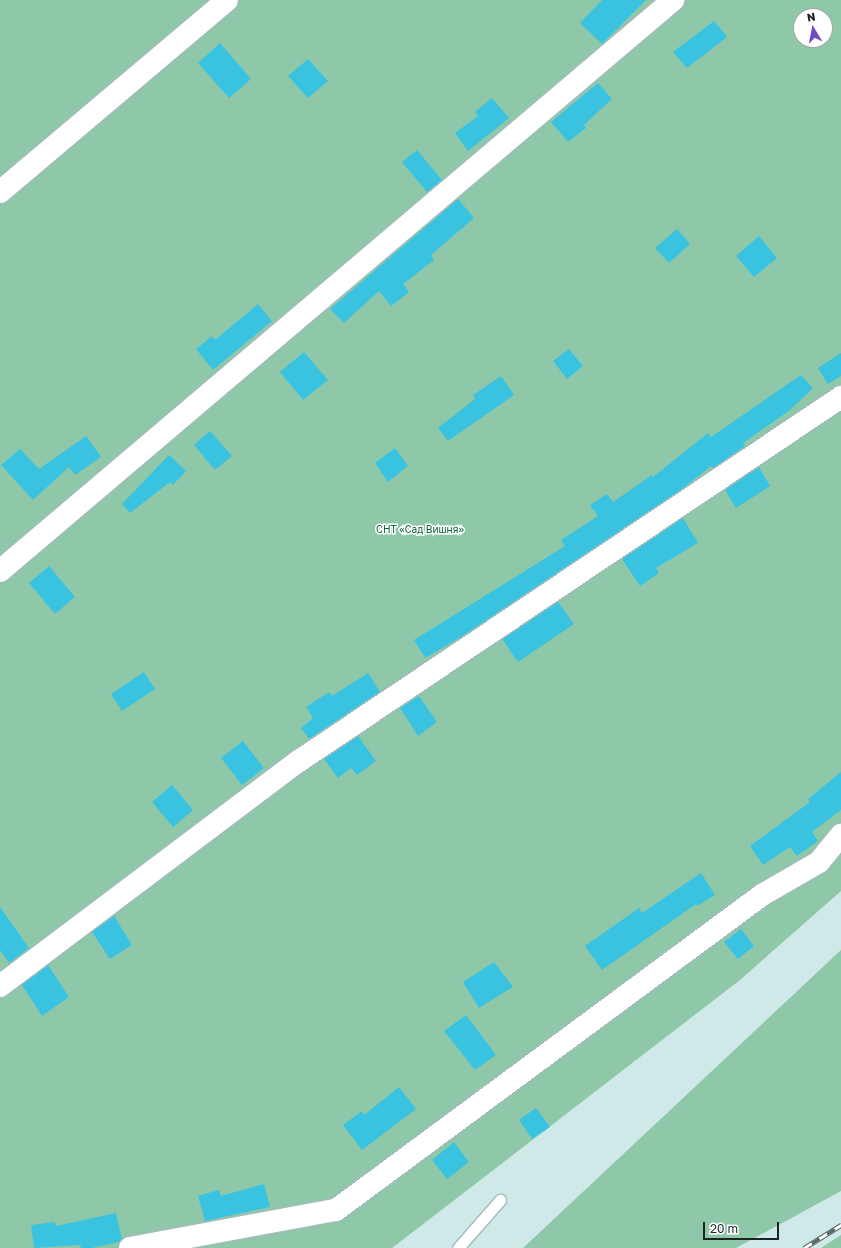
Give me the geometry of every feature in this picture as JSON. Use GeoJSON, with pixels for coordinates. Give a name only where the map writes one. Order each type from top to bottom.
{"type":"FeatureCollection","features":[{"type":"Feature","properties":{"kind":"street"},"geometry":{"type":"LineString","coordinates":[[0,192],[227,0]]}},
{"type":"Feature","properties":{"kind":"street"},"geometry":{"type":"LineString","coordinates":[[0,571],[673,0]]}},
{"type":"Feature","properties":{"kind":"street"},"geometry":{"type":"LineString","coordinates":[[0,986],[299,761],[841,397]]}},
{"type":"Feature","properties":{"kind":"street"},"geometry":{"type":"LineString","coordinates":[[130,1248],[336,1210],[762,895],[819,862],[841,835]]}},
{"type":"Feature","properties":{"kind":"lane"},"geometry":{"type":"LineString","coordinates":[[458,1248],[500,1200]]}},
{"type":"Feature","properties":{"kind":"green space","name":"СНТ «Сад Вишня»"},"geometry":{"type":"Polygon","coordinates":[[[0,0],[841,0],[841,891],[740,980],[392,1248],[0,1248],[0,0]]]}},
{"type":"Feature","properties":{"kind":"green space"},"geometry":{"type":"Polygon","coordinates":[[[841,950],[841,1191],[736,1248],[523,1248],[841,950]]]}},
{"type":"Feature","properties":{"kind":"green space"},"geometry":{"type":"Polygon","coordinates":[[[841,1235],[841,1248],[821,1248],[841,1235]]]}},
{"type":"Feature","properties":{"kind":"building"},"geometry":{"type":"Polygon","coordinates":[[[602,0],[646,0],[602,44],[580,23],[602,0]]]}},
{"type":"Feature","properties":{"kind":"building"},"geometry":{"type":"Polygon","coordinates":[[[714,21],[727,37],[687,68],[673,52],[714,21]]]}},
{"type":"Feature","properties":{"kind":"building"},"geometry":{"type":"Polygon","coordinates":[[[220,43],[251,79],[229,98],[198,63],[220,43]]]}},
{"type":"Feature","properties":{"kind":"building"},"geometry":{"type":"Polygon","coordinates":[[[308,59],[328,81],[308,98],[288,76],[308,59]]]}},
{"type":"Feature","properties":{"kind":"building"},"geometry":{"type":"Polygon","coordinates":[[[598,83],[612,99],[584,125],[586,128],[568,142],[551,122],[598,83]]]}},
{"type":"Feature","properties":{"kind":"building"},"geometry":{"type":"Polygon","coordinates":[[[492,98],[509,118],[468,151],[455,133],[478,116],[475,112],[492,98]]]}},
{"type":"Feature","properties":{"kind":"building"},"geometry":{"type":"Polygon","coordinates":[[[417,150],[442,180],[427,192],[402,162],[417,150]]]}},
{"type":"Feature","properties":{"kind":"building"},"geometry":{"type":"Polygon","coordinates":[[[458,199],[474,218],[431,255],[434,260],[403,284],[409,292],[391,306],[379,291],[344,323],[330,309],[458,199]]]}},
{"type":"Feature","properties":{"kind":"building"},"geometry":{"type":"Polygon","coordinates":[[[677,229],[690,244],[669,263],[655,248],[677,229]]]}},
{"type":"Feature","properties":{"kind":"building"},"geometry":{"type":"Polygon","coordinates":[[[759,236],[777,258],[754,277],[736,256],[759,236]]]}},
{"type":"Feature","properties":{"kind":"building"},"geometry":{"type":"Polygon","coordinates":[[[258,304],[272,321],[213,370],[196,349],[212,336],[215,340],[258,304]]]}},
{"type":"Feature","properties":{"kind":"building"},"geometry":{"type":"Polygon","coordinates":[[[569,349],[583,366],[567,379],[553,361],[569,349]]]}},
{"type":"Feature","properties":{"kind":"building"},"geometry":{"type":"Polygon","coordinates":[[[304,352],[328,380],[303,400],[280,372],[304,352]]]}},
{"type":"Feature","properties":{"kind":"building"},"geometry":{"type":"Polygon","coordinates":[[[841,353],[841,376],[828,384],[818,368],[841,353]]]}},
{"type":"Feature","properties":{"kind":"building"},"geometry":{"type":"Polygon","coordinates":[[[801,375],[813,388],[790,410],[743,443],[745,446],[713,468],[711,466],[678,492],[461,637],[425,658],[414,640],[565,546],[561,540],[598,516],[590,505],[607,494],[613,502],[652,475],[653,477],[708,433],[711,437],[801,375]]]}},
{"type":"Feature","properties":{"kind":"building"},"geometry":{"type":"Polygon","coordinates":[[[501,376],[514,395],[448,441],[438,428],[475,399],[473,395],[501,376]]]}},
{"type":"Feature","properties":{"kind":"building"},"geometry":{"type":"Polygon","coordinates":[[[210,431],[232,456],[215,470],[194,445],[210,431]]]}},
{"type":"Feature","properties":{"kind":"building"},"geometry":{"type":"Polygon","coordinates":[[[86,436],[101,457],[75,475],[69,467],[33,500],[1,465],[20,449],[39,469],[86,436]]]}},
{"type":"Feature","properties":{"kind":"building"},"geometry":{"type":"Polygon","coordinates":[[[395,448],[408,466],[388,482],[375,463],[395,448]]]}},
{"type":"Feature","properties":{"kind":"building"},"geometry":{"type":"Polygon","coordinates":[[[169,455],[186,471],[173,485],[170,482],[130,513],[122,504],[169,455]]]}},
{"type":"Feature","properties":{"kind":"building"},"geometry":{"type":"Polygon","coordinates":[[[759,467],[770,486],[736,508],[725,490],[759,467]]]}},
{"type":"Feature","properties":{"kind":"building"},"geometry":{"type":"Polygon","coordinates":[[[683,518],[698,543],[656,568],[659,573],[640,586],[622,559],[683,518]]]}},
{"type":"Feature","properties":{"kind":"building"},"geometry":{"type":"Polygon","coordinates":[[[49,566],[75,597],[55,614],[29,583],[49,566]]]}},
{"type":"Feature","properties":{"kind":"building"},"geometry":{"type":"Polygon","coordinates":[[[558,602],[574,624],[518,662],[502,639],[558,602]]]}},
{"type":"Feature","properties":{"kind":"building"},"geometry":{"type":"Polygon","coordinates":[[[144,672],[155,689],[122,711],[111,694],[144,672]]]}},
{"type":"Feature","properties":{"kind":"building"},"geometry":{"type":"Polygon","coordinates":[[[368,673],[380,692],[309,739],[301,728],[313,718],[306,707],[329,692],[332,696],[368,673]]]}},
{"type":"Feature","properties":{"kind":"building"},"geometry":{"type":"Polygon","coordinates":[[[419,696],[437,722],[418,736],[400,708],[419,696]]]}},
{"type":"Feature","properties":{"kind":"building"},"geometry":{"type":"Polygon","coordinates":[[[358,736],[376,761],[357,775],[351,768],[338,778],[324,759],[358,736]]]}},
{"type":"Feature","properties":{"kind":"building"},"geometry":{"type":"Polygon","coordinates":[[[243,741],[264,768],[242,785],[221,758],[243,741]]]}},
{"type":"Feature","properties":{"kind":"building"},"geometry":{"type":"Polygon","coordinates":[[[841,772],[841,810],[812,832],[818,841],[797,856],[790,847],[763,865],[750,846],[810,802],[808,799],[841,772]]]}},
{"type":"Feature","properties":{"kind":"building"},"geometry":{"type":"Polygon","coordinates":[[[172,785],[193,810],[173,827],[152,802],[172,785]]]}},
{"type":"Feature","properties":{"kind":"building"},"geometry":{"type":"Polygon","coordinates":[[[701,873],[715,895],[697,906],[696,904],[602,970],[585,946],[639,908],[642,913],[701,873]]]}},
{"type":"Feature","properties":{"kind":"building"},"geometry":{"type":"Polygon","coordinates":[[[0,907],[29,948],[9,963],[0,950],[0,907]]]}},
{"type":"Feature","properties":{"kind":"building"},"geometry":{"type":"Polygon","coordinates":[[[114,916],[132,945],[110,959],[92,932],[114,916]]]}},
{"type":"Feature","properties":{"kind":"building"},"geometry":{"type":"Polygon","coordinates":[[[741,929],[754,946],[738,959],[724,942],[741,929]]]}},
{"type":"Feature","properties":{"kind":"building"},"geometry":{"type":"Polygon","coordinates":[[[494,962],[513,987],[479,1008],[463,982],[494,962]]]}},
{"type":"Feature","properties":{"kind":"building"},"geometry":{"type":"Polygon","coordinates":[[[48,965],[69,997],[42,1016],[22,985],[48,965]]]}},
{"type":"Feature","properties":{"kind":"building"},"geometry":{"type":"Polygon","coordinates":[[[466,1015],[496,1055],[475,1070],[444,1031],[466,1015]]]}},
{"type":"Feature","properties":{"kind":"building"},"geometry":{"type":"Polygon","coordinates":[[[399,1087],[416,1109],[362,1150],[343,1125],[362,1111],[364,1115],[399,1087]]]}},
{"type":"Feature","properties":{"kind":"building"},"geometry":{"type":"Polygon","coordinates":[[[536,1108],[550,1127],[532,1139],[519,1120],[536,1108]]]}},
{"type":"Feature","properties":{"kind":"building"},"geometry":{"type":"Polygon","coordinates":[[[454,1142],[469,1162],[447,1179],[432,1160],[454,1142]]]}},
{"type":"Feature","properties":{"kind":"building"},"geometry":{"type":"Polygon","coordinates":[[[264,1184],[270,1207],[205,1221],[198,1196],[219,1190],[221,1196],[264,1184]]]}},
{"type":"Feature","properties":{"kind":"building"},"geometry":{"type":"Polygon","coordinates":[[[116,1213],[122,1239],[119,1242],[92,1248],[81,1248],[80,1245],[34,1248],[31,1225],[55,1222],[56,1226],[116,1213]]]}},
{"type":"Feature","properties":{"kind":"railway"},"geometry":{"type":"LineString","coordinates":[[804,1248],[841,1225]]}}]}
